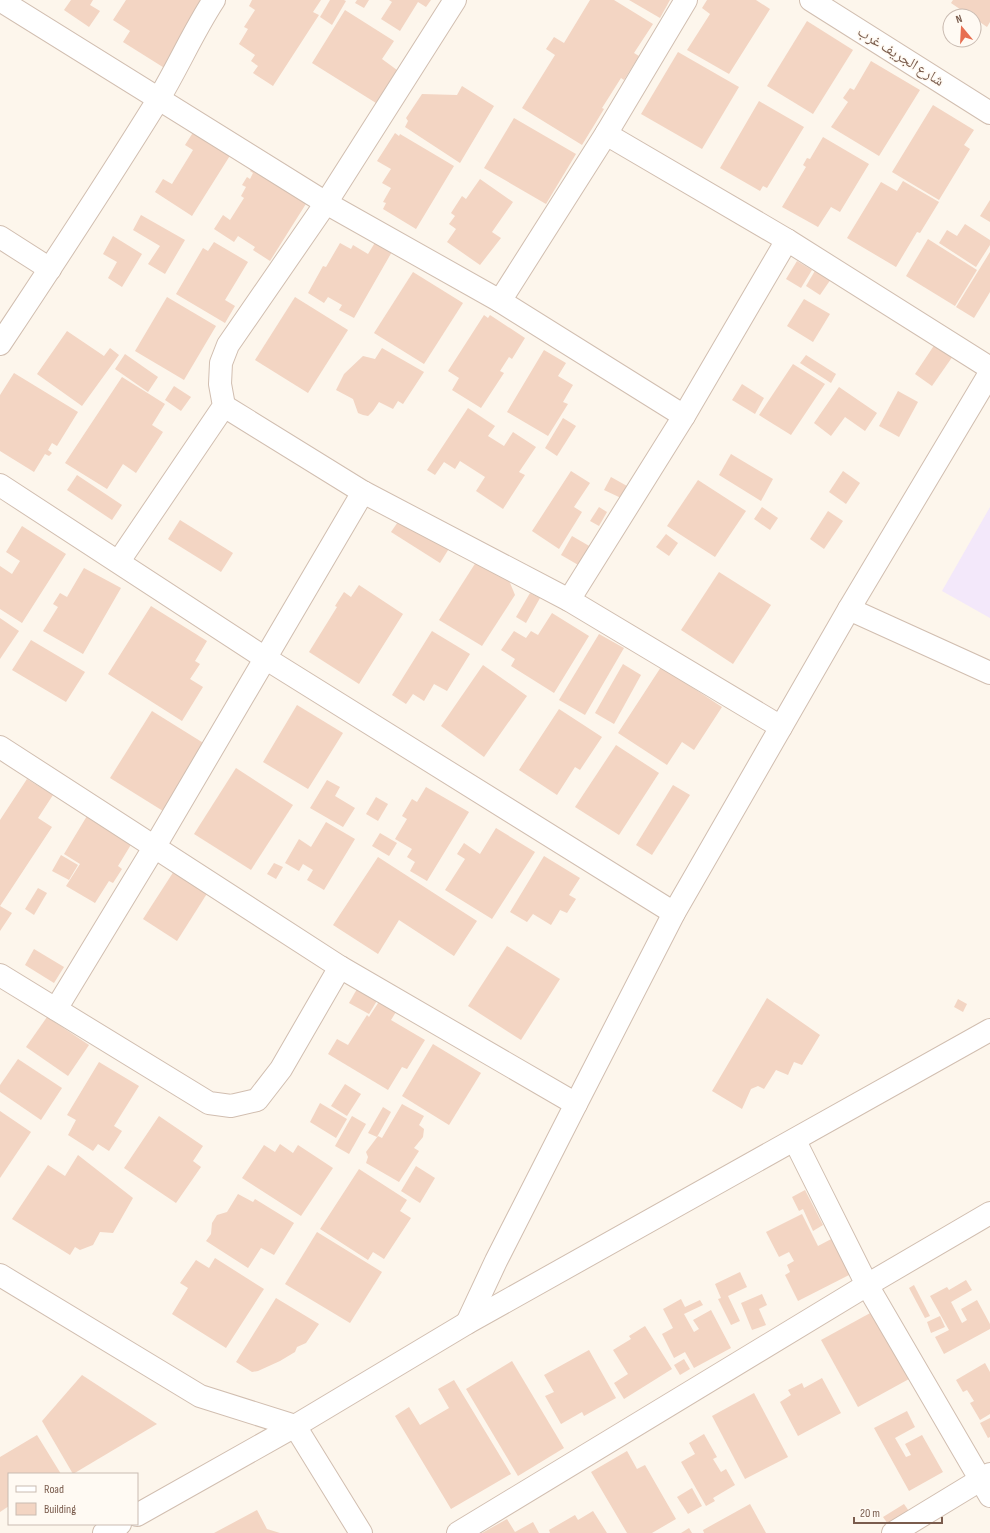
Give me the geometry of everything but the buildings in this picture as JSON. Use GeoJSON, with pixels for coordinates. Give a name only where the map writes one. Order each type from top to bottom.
{"type":"FeatureCollection","features":[{"type":"Feature","properties":{"kind":"street"},"geometry":{"type":"LineString","coordinates":[[0,0],[326,203],[500,301],[684,416]]}},
{"type":"Feature","properties":{"kind":"street"},"geometry":{"type":"LineString","coordinates":[[0,344],[50,269],[159,98],[198,25],[214,0]]}},
{"type":"Feature","properties":{"kind":"street"},"geometry":{"type":"LineString","coordinates":[[119,561],[224,406],[220,384],[221,363],[228,345],[326,203],[455,0]]}},
{"type":"Feature","properties":{"kind":"street"},"geometry":{"type":"LineString","coordinates":[[500,301],[606,134],[686,0]]}},
{"type":"Feature","properties":{"kind":"street","name":"شارع الجريف غرب"},"geometry":{"type":"LineString","coordinates":[[811,0],[990,113]]}},
{"type":"Feature","properties":{"kind":"street"},"geometry":{"type":"LineString","coordinates":[[606,134],[787,240],[990,368]]}},
{"type":"Feature","properties":{"kind":"street"},"geometry":{"type":"LineString","coordinates":[[0,237],[50,269]]}},
{"type":"Feature","properties":{"kind":"street"},"geometry":{"type":"LineString","coordinates":[[569,600],[684,416],[787,240]]}},
{"type":"Feature","properties":{"kind":"street"},"geometry":{"type":"LineString","coordinates":[[467,1323],[496,1261],[674,913],[849,609],[990,374]]}},
{"type":"Feature","properties":{"kind":"street"},"geometry":{"type":"LineString","coordinates":[[224,406],[363,492],[569,600],[781,728]]}},
{"type":"Feature","properties":{"kind":"street"},"geometry":{"type":"LineString","coordinates":[[0,485],[119,561],[265,658],[674,913]]}},
{"type":"Feature","properties":{"kind":"street"},"geometry":{"type":"LineString","coordinates":[[56,1009],[155,846],[363,492]]}},
{"type":"Feature","properties":{"kind":"street"},"geometry":{"type":"LineString","coordinates":[[849,609],[990,673]]}},
{"type":"Feature","properties":{"kind":"street"},"geometry":{"type":"LineString","coordinates":[[0,747],[340,967],[576,1104]]}},
{"type":"Feature","properties":{"kind":"street"},"geometry":{"type":"LineString","coordinates":[[0,975],[209,1103],[231,1106],[257,1100],[281,1069],[340,967]]}},
{"type":"Feature","properties":{"kind":"street"},"geometry":{"type":"LineString","coordinates":[[138,1513],[295,1426],[467,1323],[795,1141],[990,1030]]}},
{"type":"Feature","properties":{"kind":"street"},"geometry":{"type":"LineString","coordinates":[[795,1141],[868,1286],[987,1483],[893,1533]]}},
{"type":"Feature","properties":{"kind":"street"},"geometry":{"type":"LineString","coordinates":[[458,1533],[990,1213]]}},
{"type":"Feature","properties":{"kind":"street"},"geometry":{"type":"LineString","coordinates":[[0,1275],[200,1396],[295,1426],[361,1533]]}},
{"type":"Feature","properties":{"kind":"street"},"geometry":{"type":"LineString","coordinates":[[104,1533],[118,1525]]}},
{"type":"Feature","properties":{"kind":"shaded area"},"geometry":{"type":"Polygon","coordinates":[[[990,507],[990,618],[942,591],[990,507]]]}}]}
